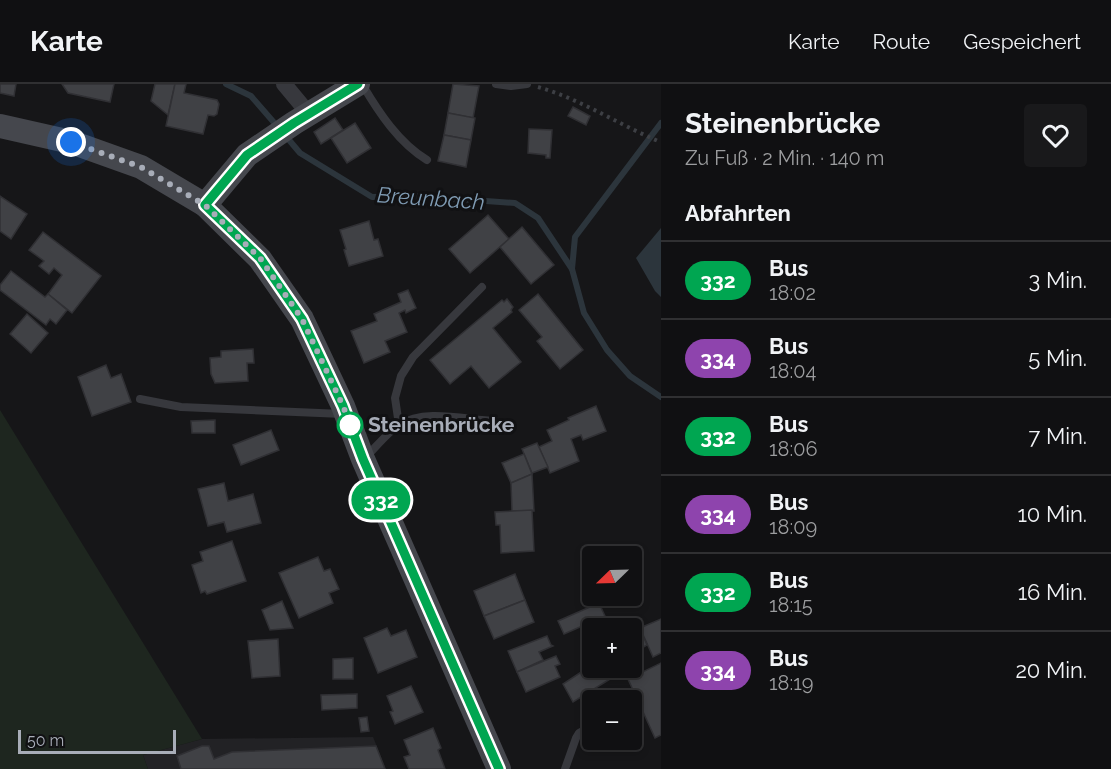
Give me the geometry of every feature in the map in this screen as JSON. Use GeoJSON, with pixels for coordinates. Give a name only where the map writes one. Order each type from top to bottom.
{"type":"FeatureCollection","features":[{"type":"Feature","properties":{"kind":"main road"},"geometry":{"type":"LineString","coordinates":[[205,205],[247,155],[360,84]]}},
{"type":"Feature","properties":{"kind":"main road"},"geometry":{"type":"LineString","coordinates":[[0,126],[71,142],[141,167],[205,205],[260,258],[302,319],[346,414],[363,459],[499,769]]}},
{"type":"Feature","properties":{"kind":"street"},"geometry":{"type":"LineString","coordinates":[[284,84],[301,119]]}},
{"type":"Feature","properties":{"kind":"lane"},"geometry":{"type":"LineString","coordinates":[[360,84],[401,139],[427,160]]}},
{"type":"Feature","properties":{"kind":"lane"},"geometry":{"type":"LineString","coordinates":[[496,84],[511,86],[527,84]]}},
{"type":"Feature","properties":{"kind":"lane"},"geometry":{"type":"LineString","coordinates":[[399,425],[395,398],[401,376],[413,357],[482,286]]}},
{"type":"Feature","properties":{"kind":"lane"},"geometry":{"type":"LineString","coordinates":[[140,399],[181,407],[346,414]]}},
{"type":"Feature","properties":{"kind":"lane"},"geometry":{"type":"LineString","coordinates":[[363,459],[399,425],[417,417],[465,417],[479,421],[495,421]]}},
{"type":"Feature","properties":{"kind":"lane"},"geometry":{"type":"LineString","coordinates":[[565,769],[576,738],[582,731]]}},
{"type":"Feature","properties":{"kind":"path"},"geometry":{"type":"LineString","coordinates":[[527,84],[558,93],[633,130],[659,140]]}},
{"type":"Feature","properties":{"kind":"shaded area"},"geometry":{"type":"Polygon","coordinates":[[[661,228],[661,297],[655,291],[636,258],[661,228]]]}},
{"type":"Feature","properties":{"kind":"shaded area"},"geometry":{"type":"Polygon","coordinates":[[[0,410],[202,739],[143,755],[148,769],[0,769],[0,410]]]}},
{"type":"Feature","properties":{"kind":"shaded area"},"geometry":{"type":"Polygon","coordinates":[[[373,737],[386,769],[148,769],[143,755],[202,739],[373,737]]]}},
{"type":"Feature","properties":{"kind":"building"},"geometry":{"type":"Polygon","coordinates":[[[0,84],[16,84],[14,96],[0,93],[0,84]]]}},
{"type":"Feature","properties":{"kind":"building"},"geometry":{"type":"Polygon","coordinates":[[[62,84],[114,84],[110,102],[68,93],[62,84]]]}},
{"type":"Feature","properties":{"kind":"building"},"geometry":{"type":"Polygon","coordinates":[[[155,84],[175,84],[168,115],[151,101],[155,84]]]}},
{"type":"Feature","properties":{"kind":"building"},"geometry":{"type":"Polygon","coordinates":[[[175,84],[186,84],[184,93],[217,100],[219,104],[217,114],[208,115],[203,134],[166,126],[175,84]]]}},
{"type":"Feature","properties":{"kind":"building"},"geometry":{"type":"Polygon","coordinates":[[[453,84],[479,86],[473,118],[448,113],[453,84]]]}},
{"type":"Feature","properties":{"kind":"building"},"geometry":{"type":"Polygon","coordinates":[[[573,107],[590,116],[586,125],[568,116],[573,107]]]}},
{"type":"Feature","properties":{"kind":"building"},"geometry":{"type":"Polygon","coordinates":[[[448,113],[475,118],[471,140],[444,135],[448,113]]]}},
{"type":"Feature","properties":{"kind":"building"},"geometry":{"type":"Polygon","coordinates":[[[335,118],[343,130],[321,144],[314,132],[335,118]]]}},
{"type":"Feature","properties":{"kind":"building"},"geometry":{"type":"Polygon","coordinates":[[[355,123],[371,148],[347,163],[331,138],[355,123]]]}},
{"type":"Feature","properties":{"kind":"building"},"geometry":{"type":"Polygon","coordinates":[[[529,129],[552,130],[550,158],[546,158],[546,155],[528,153],[529,129]]]}},
{"type":"Feature","properties":{"kind":"building"},"geometry":{"type":"Polygon","coordinates":[[[444,135],[471,140],[466,167],[438,161],[444,135]]]}},
{"type":"Feature","properties":{"kind":"building"},"geometry":{"type":"Polygon","coordinates":[[[0,196],[27,214],[11,239],[0,231],[0,196]]]}},
{"type":"Feature","properties":{"kind":"building"},"geometry":{"type":"Polygon","coordinates":[[[488,215],[509,239],[470,273],[449,249],[488,215]]]}},
{"type":"Feature","properties":{"kind":"building"},"geometry":{"type":"Polygon","coordinates":[[[369,221],[374,240],[378,239],[383,256],[349,266],[340,230],[369,221]]]}},
{"type":"Feature","properties":{"kind":"building"},"geometry":{"type":"Polygon","coordinates":[[[522,227],[554,265],[531,284],[500,247],[522,227]]]}},
{"type":"Feature","properties":{"kind":"building"},"geometry":{"type":"Polygon","coordinates":[[[43,232],[101,276],[72,313],[48,294],[62,275],[54,268],[49,274],[39,266],[44,261],[29,250],[43,232]]]}},
{"type":"Feature","properties":{"kind":"building"},"geometry":{"type":"Polygon","coordinates":[[[11,271],[45,297],[48,294],[67,310],[56,324],[50,319],[46,325],[0,290],[0,285],[11,271]]]}},
{"type":"Feature","properties":{"kind":"building"},"geometry":{"type":"Polygon","coordinates":[[[408,290],[416,308],[406,313],[405,310],[399,313],[407,332],[385,341],[390,352],[364,363],[351,331],[377,321],[374,314],[401,302],[398,294],[408,290]]]}},
{"type":"Feature","properties":{"kind":"building"},"geometry":{"type":"Polygon","coordinates":[[[538,294],[583,350],[560,369],[537,341],[542,337],[519,310],[538,294]]]}},
{"type":"Feature","properties":{"kind":"building"},"geometry":{"type":"Polygon","coordinates":[[[507,299],[513,307],[512,312],[493,328],[521,362],[489,388],[471,366],[450,384],[430,360],[502,300],[504,302],[507,299]]]}},
{"type":"Feature","properties":{"kind":"building"},"geometry":{"type":"Polygon","coordinates":[[[27,314],[48,333],[31,353],[10,334],[27,314]]]}},
{"type":"Feature","properties":{"kind":"building"},"geometry":{"type":"Polygon","coordinates":[[[253,349],[254,363],[247,363],[248,381],[215,383],[211,374],[210,358],[221,357],[221,351],[253,349]]]}},
{"type":"Feature","properties":{"kind":"building"},"geometry":{"type":"Polygon","coordinates":[[[106,365],[111,378],[121,374],[131,402],[92,416],[78,377],[106,365]]]}},
{"type":"Feature","properties":{"kind":"building"},"geometry":{"type":"Polygon","coordinates":[[[596,406],[606,431],[583,440],[581,435],[571,439],[579,461],[550,473],[539,447],[552,441],[547,430],[596,406]]]}},
{"type":"Feature","properties":{"kind":"building"},"geometry":{"type":"Polygon","coordinates":[[[215,420],[215,433],[192,433],[191,421],[215,420]]]}},
{"type":"Feature","properties":{"kind":"building"},"geometry":{"type":"Polygon","coordinates":[[[271,430],[279,450],[241,465],[233,445],[271,430]]]}},
{"type":"Feature","properties":{"kind":"building"},"geometry":{"type":"Polygon","coordinates":[[[537,443],[548,467],[532,473],[522,449],[537,443]]]}},
{"type":"Feature","properties":{"kind":"building"},"geometry":{"type":"Polygon","coordinates":[[[524,454],[532,474],[511,483],[502,463],[524,454]]]}},
{"type":"Feature","properties":{"kind":"building"},"geometry":{"type":"Polygon","coordinates":[[[532,474],[534,511],[512,511],[511,483],[532,474]]]}},
{"type":"Feature","properties":{"kind":"building"},"geometry":{"type":"Polygon","coordinates":[[[224,483],[228,501],[253,494],[261,523],[227,532],[224,522],[208,526],[198,489],[224,483]]]}},
{"type":"Feature","properties":{"kind":"building"},"geometry":{"type":"Polygon","coordinates":[[[532,510],[534,551],[501,553],[500,525],[496,525],[495,512],[532,510]]]}},
{"type":"Feature","properties":{"kind":"building"},"geometry":{"type":"Polygon","coordinates":[[[232,541],[246,581],[207,594],[205,591],[201,593],[192,565],[203,561],[200,552],[232,541]]]}},
{"type":"Feature","properties":{"kind":"building"},"geometry":{"type":"Polygon","coordinates":[[[318,557],[324,571],[330,569],[339,589],[329,593],[333,603],[299,618],[279,573],[318,557]]]}},
{"type":"Feature","properties":{"kind":"building"},"geometry":{"type":"Polygon","coordinates":[[[515,574],[525,600],[484,616],[474,591],[515,574]]]}},
{"type":"Feature","properties":{"kind":"building"},"geometry":{"type":"Polygon","coordinates":[[[525,600],[534,622],[494,639],[484,616],[525,600]]]}},
{"type":"Feature","properties":{"kind":"building"},"geometry":{"type":"Polygon","coordinates":[[[282,601],[293,628],[270,630],[262,610],[282,601]]]}},
{"type":"Feature","properties":{"kind":"building"},"geometry":{"type":"Polygon","coordinates":[[[592,606],[600,606],[605,616],[582,618],[582,626],[564,634],[558,621],[592,606]]]}},
{"type":"Feature","properties":{"kind":"building"},"geometry":{"type":"Polygon","coordinates":[[[661,619],[661,653],[653,657],[642,632],[642,627],[661,619]]]}},
{"type":"Feature","properties":{"kind":"building"},"geometry":{"type":"Polygon","coordinates":[[[387,628],[391,636],[406,630],[417,657],[378,673],[364,638],[387,628]]]}},
{"type":"Feature","properties":{"kind":"building"},"geometry":{"type":"Polygon","coordinates":[[[547,636],[553,646],[539,652],[543,660],[517,672],[508,651],[547,636]]]}},
{"type":"Feature","properties":{"kind":"building"},"geometry":{"type":"Polygon","coordinates":[[[644,638],[647,645],[642,648],[642,639],[644,638]]]}},
{"type":"Feature","properties":{"kind":"building"},"geometry":{"type":"Polygon","coordinates":[[[278,639],[280,676],[252,678],[248,641],[278,639]]]}},
{"type":"Feature","properties":{"kind":"building"},"geometry":{"type":"Polygon","coordinates":[[[556,656],[560,664],[555,666],[560,677],[526,692],[517,672],[556,656]]]}},
{"type":"Feature","properties":{"kind":"building"},"geometry":{"type":"Polygon","coordinates":[[[353,658],[353,679],[333,679],[333,659],[353,658]]]}},
{"type":"Feature","properties":{"kind":"building"},"geometry":{"type":"Polygon","coordinates":[[[661,663],[661,735],[655,738],[642,710],[642,690],[633,690],[628,679],[642,678],[642,672],[661,663]]]}},
{"type":"Feature","properties":{"kind":"building"},"geometry":{"type":"Polygon","coordinates":[[[582,672],[582,678],[612,678],[592,690],[582,690],[582,696],[573,702],[563,684],[582,672]]]}},
{"type":"Feature","properties":{"kind":"building"},"geometry":{"type":"Polygon","coordinates":[[[411,686],[423,712],[395,724],[387,696],[411,686]]]}},
{"type":"Feature","properties":{"kind":"building"},"geometry":{"type":"Polygon","coordinates":[[[357,694],[357,708],[322,710],[321,695],[357,694]]]}},
{"type":"Feature","properties":{"kind":"building"},"geometry":{"type":"Polygon","coordinates":[[[367,717],[369,731],[361,732],[359,718],[367,717]]]}},
{"type":"Feature","properties":{"kind":"building"},"geometry":{"type":"Polygon","coordinates":[[[433,728],[441,748],[438,750],[445,769],[409,769],[404,757],[410,755],[404,740],[433,728]]]}},
{"type":"Feature","properties":{"kind":"building"},"geometry":{"type":"Polygon","coordinates":[[[202,746],[209,746],[214,759],[232,752],[376,746],[385,769],[181,769],[177,756],[202,746]]]}},
{"type":"Feature","properties":{"kind":"waterway","name":"Breunbach"},"geometry":{"type":"LineString","coordinates":[[226,84],[251,96],[277,126]]}},
{"type":"Feature","properties":{"kind":"waterway"},"geometry":{"type":"LineString","coordinates":[[661,123],[575,237],[572,269],[584,313],[607,350],[630,376],[661,397]]}},
{"type":"Feature","properties":{"kind":"waterway","name":"Breunbach"},"geometry":{"type":"LineString","coordinates":[[284,134],[300,153],[372,197],[417,196],[515,203],[538,218],[572,269]]}},
{"type":"Feature","properties":{"kind":"bus line","name":"332"},"geometry":{"type":"LineString","coordinates":[[358,84],[247,155],[205,205],[260,258],[302,319],[343,406],[363,459],[499,769]]}},
{"type":"Feature","properties":{"kind":"place","name":"Steinenbrücke"},"geometry":{"type":"Point","coordinates":[350,425]}},
{"type":"Feature","properties":{"kind":"route"},"geometry":{"type":"LineString","coordinates":[[71,142],[141,167],[205,205],[260,258],[302,319],[352,429],[350,425]]}}]}
